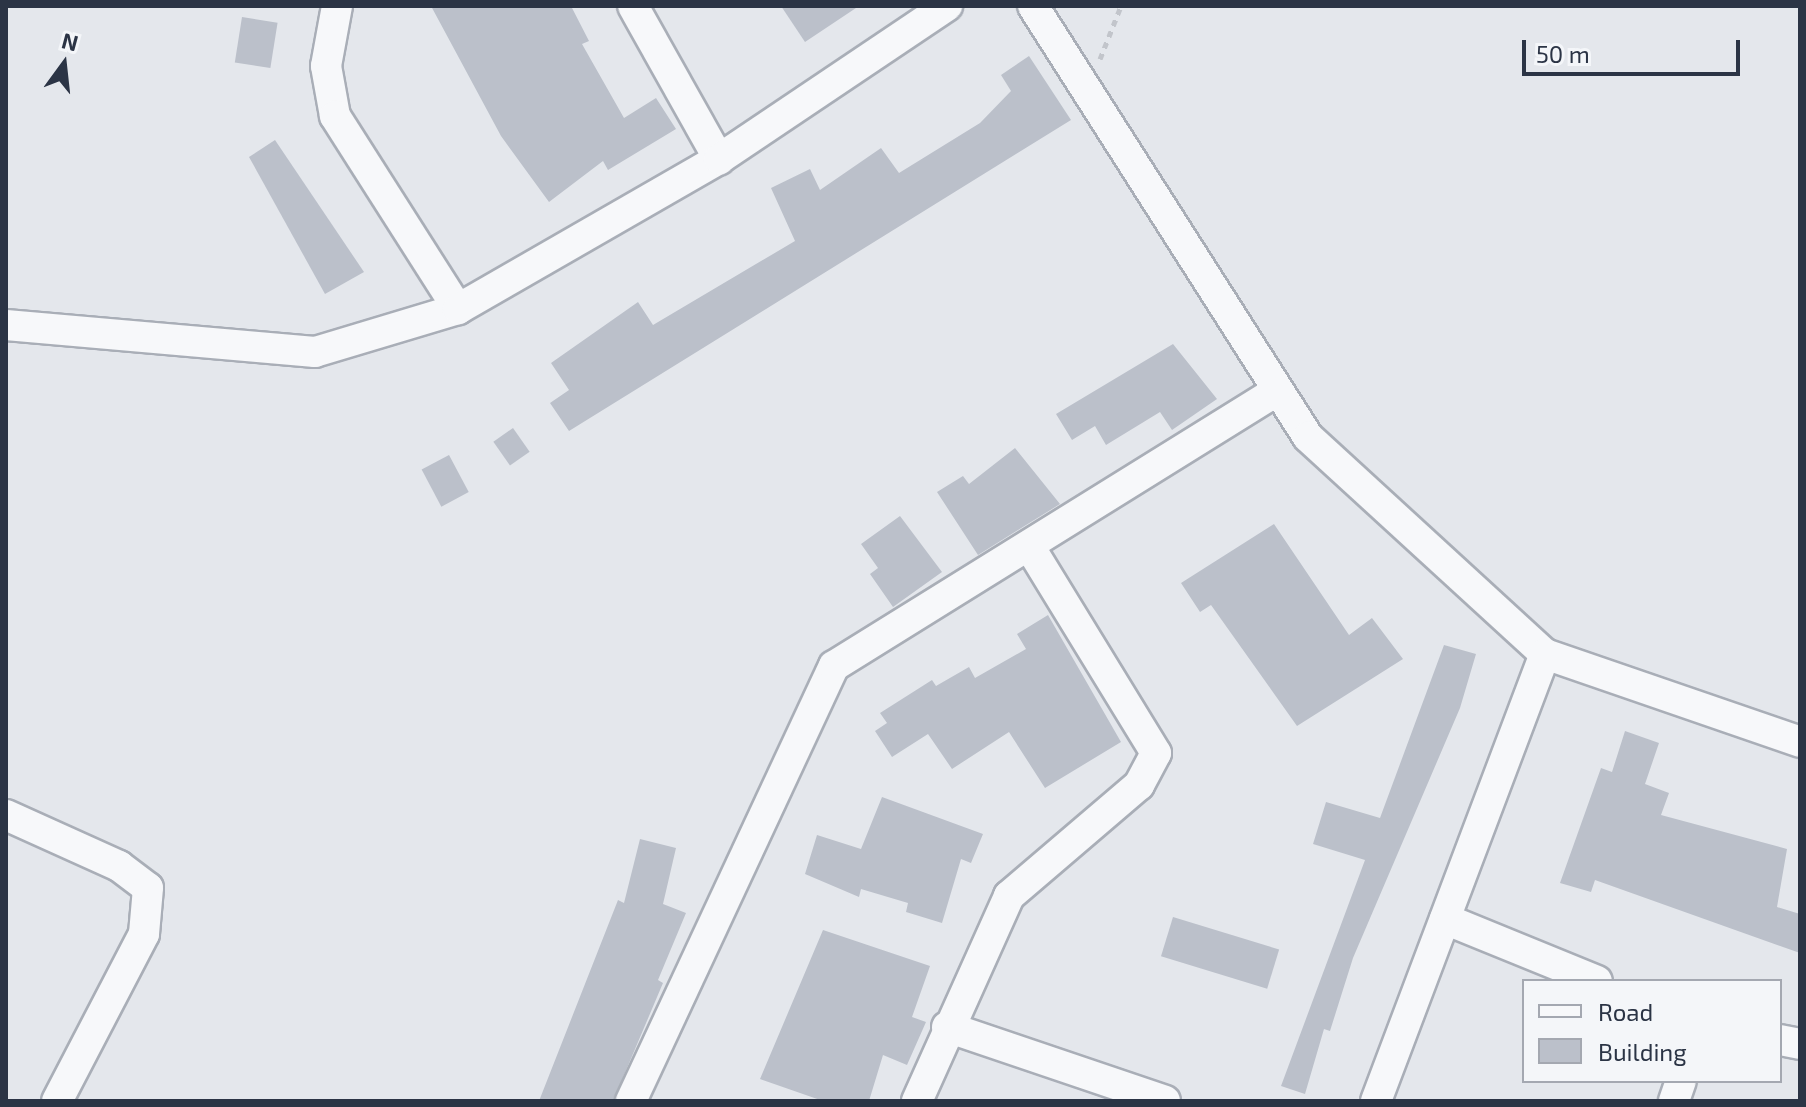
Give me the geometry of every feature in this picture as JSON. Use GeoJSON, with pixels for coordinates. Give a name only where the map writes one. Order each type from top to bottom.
{"type":"FeatureCollection","features":[{"type":"Feature","properties":{"kind":"street"},"geometry":{"type":"LineString","coordinates":[[337,6],[326,66],[335,116],[458,309]]}},
{"type":"Feature","properties":{"kind":"street"},"geometry":{"type":"LineString","coordinates":[[633,6],[719,159]]}},
{"type":"Feature","properties":{"kind":"street"},"geometry":{"type":"LineString","coordinates":[[6,325],[315,352],[458,309],[719,159],[947,6]]}},
{"type":"Feature","properties":{"kind":"street"},"geometry":{"type":"LineString","coordinates":[[1033,6],[1275,392],[1308,437],[1545,654],[1800,742]]}},
{"type":"Feature","properties":{"kind":"street"},"geometry":{"type":"LineString","coordinates":[[631,1101],[834,666],[1031,549],[1275,392]]}},
{"type":"Feature","properties":{"kind":"street"},"geometry":{"type":"LineString","coordinates":[[917,1101],[947,1027],[1009,896],[1139,785],[1156,753],[1031,549]]}},
{"type":"Feature","properties":{"kind":"street"},"geometry":{"type":"LineString","coordinates":[[1376,1101],[1545,654]]}},
{"type":"Feature","properties":{"kind":"street"},"geometry":{"type":"LineString","coordinates":[[6,815],[119,866],[148,888],[144,934],[57,1101]]}},
{"type":"Feature","properties":{"kind":"street"},"geometry":{"type":"LineString","coordinates":[[1445,919],[1592,979]]}},
{"type":"Feature","properties":{"kind":"street"},"geometry":{"type":"LineString","coordinates":[[947,1027],[1165,1101]]}},
{"type":"Feature","properties":{"kind":"path"},"geometry":{"type":"LineString","coordinates":[[1087,90],[1121,6]]}},
{"type":"Feature","properties":{"kind":"building"},"geometry":{"type":"Polygon","coordinates":[[[431,6],[571,6],[589,41],[582,44],[624,118],[656,98],[676,129],[608,170],[603,161],[549,202],[501,136],[431,6]]]}},
{"type":"Feature","properties":{"kind":"building"},"geometry":{"type":"Polygon","coordinates":[[[781,6],[859,6],[805,42],[781,6]]]}},
{"type":"Feature","properties":{"kind":"building"},"geometry":{"type":"Polygon","coordinates":[[[242,17],[278,23],[270,68],[235,62],[242,17]]]}},
{"type":"Feature","properties":{"kind":"building"},"geometry":{"type":"Polygon","coordinates":[[[1029,56],[1071,120],[569,431],[550,403],[569,390],[551,363],[638,302],[653,325],[795,241],[771,188],[810,169],[820,190],[881,148],[899,173],[980,123],[1011,91],[1001,75],[1029,56]]]}},
{"type":"Feature","properties":{"kind":"building"},"geometry":{"type":"Polygon","coordinates":[[[275,140],[364,272],[325,294],[249,157],[275,140]]]}},
{"type":"Feature","properties":{"kind":"building"},"geometry":{"type":"Polygon","coordinates":[[[1173,344],[1217,399],[1172,430],[1160,412],[1106,445],[1095,426],[1072,440],[1056,414],[1173,344]]]}},
{"type":"Feature","properties":{"kind":"building"},"geometry":{"type":"Polygon","coordinates":[[[513,428],[530,452],[510,466],[493,442],[513,428]]]}},
{"type":"Feature","properties":{"kind":"building"},"geometry":{"type":"Polygon","coordinates":[[[1015,448],[1060,504],[978,555],[937,492],[963,476],[969,484],[1015,448]]]}},
{"type":"Feature","properties":{"kind":"building"},"geometry":{"type":"Polygon","coordinates":[[[449,455],[469,492],[441,507],[422,470],[449,455]]]}},
{"type":"Feature","properties":{"kind":"building"},"geometry":{"type":"Polygon","coordinates":[[[900,516],[942,572],[893,607],[870,574],[878,568],[861,544],[900,516]]]}},
{"type":"Feature","properties":{"kind":"building"},"geometry":{"type":"Polygon","coordinates":[[[1274,524],[1349,635],[1372,618],[1403,659],[1297,726],[1211,605],[1200,612],[1181,583],[1274,524]]]}},
{"type":"Feature","properties":{"kind":"building"},"geometry":{"type":"Polygon","coordinates":[[[1048,615],[1121,742],[1045,788],[1009,732],[952,769],[928,734],[892,757],[875,731],[887,723],[880,713],[932,680],[936,686],[969,667],[975,678],[1026,649],[1017,634],[1048,615]]]}},
{"type":"Feature","properties":{"kind":"building"},"geometry":{"type":"Polygon","coordinates":[[[1444,645],[1476,654],[1460,708],[1353,958],[1330,1031],[1324,1029],[1305,1094],[1281,1086],[1365,860],[1313,844],[1326,802],[1380,818],[1444,645]]]}},
{"type":"Feature","properties":{"kind":"building"},"geometry":{"type":"Polygon","coordinates":[[[1625,731],[1659,743],[1645,784],[1669,793],[1661,815],[1787,849],[1777,907],[1800,914],[1800,953],[1595,880],[1591,892],[1560,883],[1601,768],[1612,772],[1625,731]]]}},
{"type":"Feature","properties":{"kind":"building"},"geometry":{"type":"Polygon","coordinates":[[[882,797],[983,834],[971,863],[961,859],[942,923],[906,912],[908,903],[861,889],[859,897],[805,874],[817,835],[861,849],[882,797]]]}},
{"type":"Feature","properties":{"kind":"building"},"geometry":{"type":"Polygon","coordinates":[[[640,839],[676,848],[663,904],[686,913],[658,980],[663,983],[613,1101],[539,1101],[618,900],[624,903],[640,839]]]}},
{"type":"Feature","properties":{"kind":"building"},"geometry":{"type":"Polygon","coordinates":[[[1173,917],[1279,949],[1267,989],[1161,956],[1173,917]]]}},
{"type":"Feature","properties":{"kind":"building"},"geometry":{"type":"Polygon","coordinates":[[[823,930],[930,966],[912,1017],[926,1022],[907,1065],[883,1055],[869,1101],[823,1101],[760,1079],[823,930]]]}}]}
